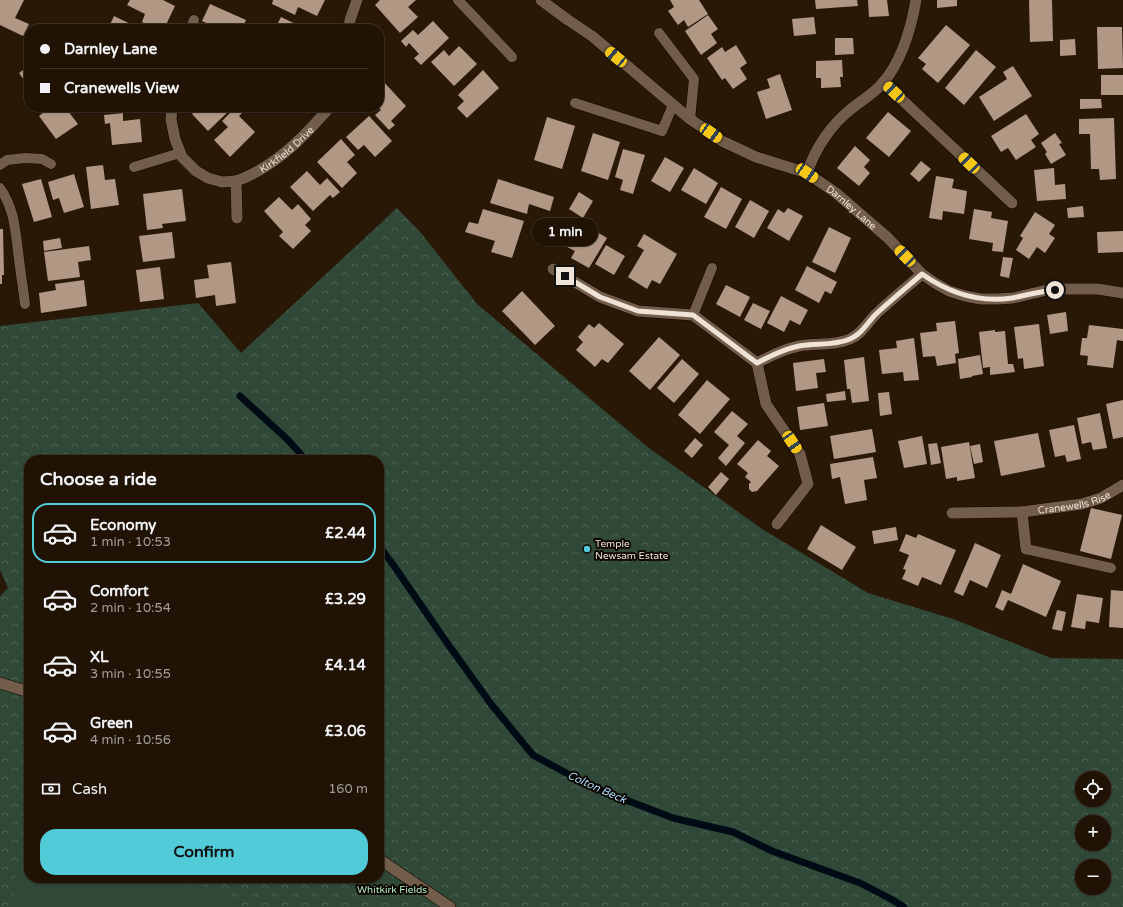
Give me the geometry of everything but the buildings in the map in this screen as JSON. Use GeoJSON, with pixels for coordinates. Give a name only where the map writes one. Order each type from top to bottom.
{"type":"FeatureCollection","features":[{"type":"Feature","properties":{"kind":"street"},"geometry":{"type":"LineString","coordinates":[[350,24],[357,0]]}},
{"type":"Feature","properties":{"kind":"street","name":"Darnley Lane"},"geometry":{"type":"LineString","coordinates":[[541,0],[592,36],[690,119],[722,141],[756,157],[807,173],[836,193],[888,238],[922,274],[949,291],[981,299],[1013,298],[1047,290],[1075,288],[1098,289],[1123,294]]}},
{"type":"Feature","properties":{"kind":"street"},"geometry":{"type":"LineString","coordinates":[[807,173],[812,158],[830,130],[853,107],[867,98],[883,82],[902,51],[913,17],[916,0]]}},
{"type":"Feature","properties":{"kind":"street"},"geometry":{"type":"LineString","coordinates":[[883,82],[1012,203]]}},
{"type":"Feature","properties":{"kind":"street","name":"Kirkfield Drive"},"geometry":{"type":"LineString","coordinates":[[172,112],[171,120],[175,139],[182,157],[196,171],[208,178],[222,182],[236,181],[249,177],[300,140],[325,112]]}},
{"type":"Feature","properties":{"kind":"street"},"geometry":{"type":"LineString","coordinates":[[236,181],[237,218]]}},
{"type":"Feature","properties":{"kind":"street"},"geometry":{"type":"LineString","coordinates":[[553,269],[600,297],[638,311],[693,315],[757,363],[766,404],[800,454],[808,484],[776,524]]}},
{"type":"Feature","properties":{"kind":"street"},"geometry":{"type":"LineString","coordinates":[[757,363],[786,349],[849,340],[858,335],[876,315],[922,274]]}},
{"type":"Feature","properties":{"kind":"street","name":"Cranewells Rise"},"geometry":{"type":"LineString","coordinates":[[952,513],[1022,512],[1082,504],[1101,498],[1123,484]]}},
{"type":"Feature","properties":{"kind":"street","name":"Cranewells Rise"},"geometry":{"type":"LineString","coordinates":[[1022,512],[1026,548]]}},
{"type":"Feature","properties":{"kind":"street"},"geometry":{"type":"LineString","coordinates":[[0,683],[24,690]]}},
{"type":"Feature","properties":{"kind":"street"},"geometry":{"type":"LineString","coordinates":[[384,862],[450,907]]}},
{"type":"Feature","properties":{"kind":"lane"},"geometry":{"type":"LineString","coordinates":[[458,0],[512,57]]}},
{"type":"Feature","properties":{"kind":"lane"},"geometry":{"type":"LineString","coordinates":[[659,33],[694,79],[690,119]]}},
{"type":"Feature","properties":{"kind":"lane"},"geometry":{"type":"LineString","coordinates":[[575,103],[662,131],[673,105]]}},
{"type":"Feature","properties":{"kind":"lane"},"geometry":{"type":"LineString","coordinates":[[134,166],[180,153]]}},
{"type":"Feature","properties":{"kind":"lane"},"geometry":{"type":"LineString","coordinates":[[0,165],[7,160],[26,158],[42,159],[51,164]]}},
{"type":"Feature","properties":{"kind":"lane"},"geometry":{"type":"LineString","coordinates":[[0,188],[7,198],[11,208],[25,304]]}},
{"type":"Feature","properties":{"kind":"lane"},"geometry":{"type":"LineString","coordinates":[[693,315],[712,268]]}},
{"type":"Feature","properties":{"kind":"lane"},"geometry":{"type":"LineString","coordinates":[[1026,548],[1111,568]]}},
{"type":"Feature","properties":{"kind":"green space","name":"Temple Newsam Estate"},"geometry":{"type":"Polygon","coordinates":[[[397,208],[421,233],[477,304],[649,448],[762,529],[868,593],[953,619],[1051,658],[1123,659],[1123,907],[0,907],[0,596],[8,588],[0,570],[0,326],[198,303],[241,353],[397,208]]]}},
{"type":"Feature","properties":{"kind":"green space"},"geometry":{"type":"Polygon","coordinates":[[[16,875],[24,876],[24,883],[146,883],[232,888],[231,907],[14,907],[16,875]]]}},
{"type":"Feature","properties":{"kind":"waterway","name":"Colton Beck"},"geometry":{"type":"LineString","coordinates":[[240,396],[288,440],[302,455]]}},
{"type":"Feature","properties":{"kind":"waterway","name":"Colton Beck"},"geometry":{"type":"LineString","coordinates":[[384,553],[491,704],[533,755],[592,787],[673,818],[733,832],[772,851],[860,883],[904,907]]}},
{"type":"Feature","properties":{"kind":"place","name":"Temple Newsam Estate"},"geometry":{"type":"Point","coordinates":[587,549]}},
{"type":"Feature","properties":{"kind":"route"},"geometry":{"type":"LineString","coordinates":[[565,276],[600,297],[638,311],[693,315],[757,363],[786,349],[849,340],[858,335],[876,315],[922,274],[949,291],[981,299],[1013,298],[1030,293],[1055,290]]}},
{"type":"Feature","properties":{"kind":"park label","name":"Whitkirk Fields"},"geometry":{"type":"Point","coordinates":[392,889]}}]}
